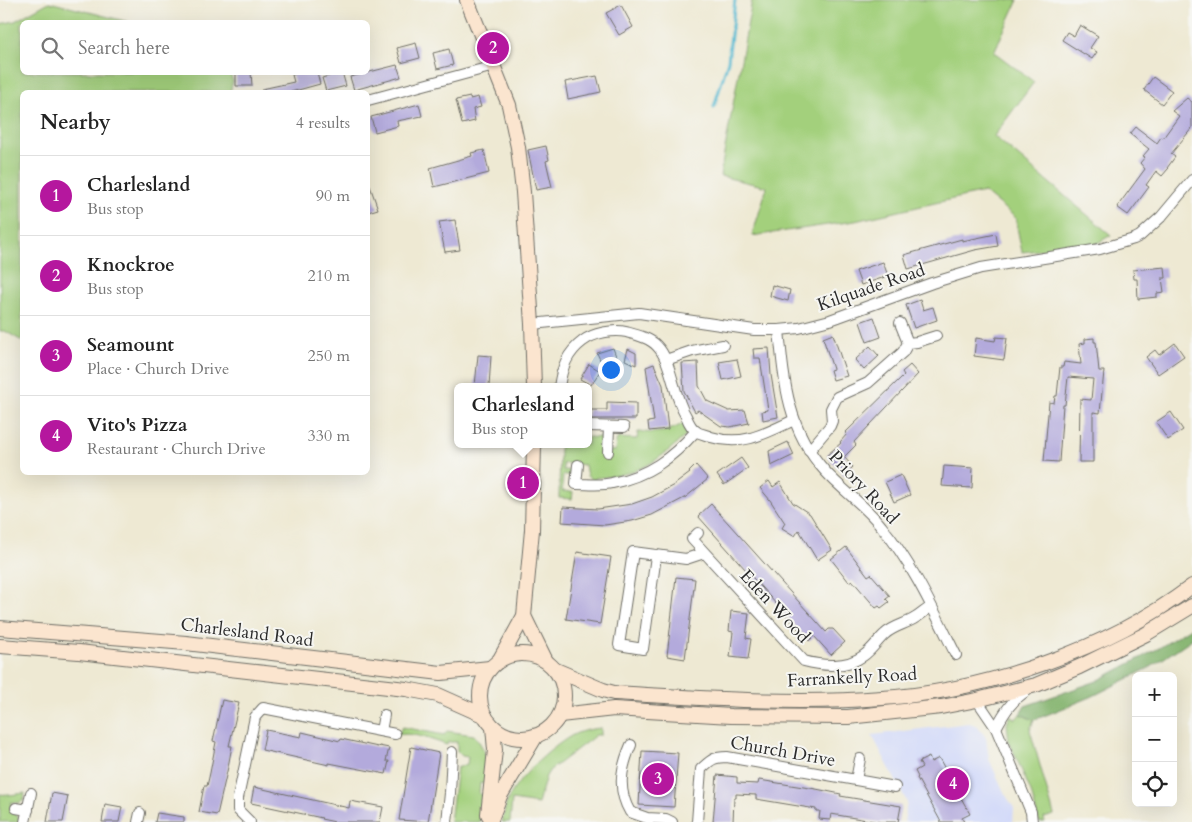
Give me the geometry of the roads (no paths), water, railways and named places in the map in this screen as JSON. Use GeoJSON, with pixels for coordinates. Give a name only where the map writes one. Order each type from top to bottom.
{"type":"FeatureCollection","features":[{"type":"Feature","properties":{"kind":"main road"},"geometry":{"type":"LineString","coordinates":[[467,0],[509,105],[518,147],[532,324],[534,383]]}},
{"type":"Feature","properties":{"kind":"main road"},"geometry":{"type":"LineString","coordinates":[[489,822],[488,803],[493,777],[495,750],[489,722],[480,704],[480,692],[483,679],[524,616],[532,530],[534,448]]}},
{"type":"Feature","properties":{"kind":"main road","name":"Farrankelly Road"},"geometry":{"type":"LineString","coordinates":[[551,666],[603,690],[614,692],[733,700],[883,698],[971,684],[1043,664],[1130,625],[1192,586]]}},
{"type":"Feature","properties":{"kind":"main road","name":"Farrankelly Road"},"geometry":{"type":"LineString","coordinates":[[560,715],[614,709],[731,716],[848,717],[932,709],[1036,685],[1079,667],[1146,634],[1192,606]]}},
{"type":"Feature","properties":{"kind":"main road"},"geometry":{"type":"LineString","coordinates":[[0,646],[108,655],[438,694],[489,722],[502,734],[513,738],[524,738],[546,732],[554,724],[564,704],[564,692],[562,680],[551,666],[524,616]]}},
{"type":"Feature","properties":{"kind":"main road","name":"Charlesland Road"},"geometry":{"type":"LineString","coordinates":[[0,628],[186,643],[441,672],[494,664]]}},
{"type":"Feature","properties":{"kind":"main road"},"geometry":{"type":"LineString","coordinates":[[494,664],[509,656],[520,654],[534,655],[551,666]]}},
{"type":"Feature","properties":{"kind":"main road"},"geometry":{"type":"LineString","coordinates":[[489,822],[500,796],[536,736]]}},
{"type":"Feature","properties":{"kind":"street"},"geometry":{"type":"LineString","coordinates":[[370,99],[494,66]]}},
{"type":"Feature","properties":{"kind":"street","name":"Kilquade Road"},"geometry":{"type":"LineString","coordinates":[[532,324],[639,313],[754,330],[799,328],[830,320],[932,283],[981,268],[1094,251],[1134,239],[1161,217],[1192,180]]}},
{"type":"Feature","properties":{"kind":"street"},"geometry":{"type":"LineString","coordinates":[[900,323],[908,343]]}},
{"type":"Feature","properties":{"kind":"street","name":"Priory Road"},"geometry":{"type":"LineString","coordinates":[[779,330],[785,386],[794,420],[809,451],[825,471],[881,526],[902,555],[956,655]]}},
{"type":"Feature","properties":{"kind":"street"},"geometry":{"type":"LineString","coordinates":[[560,383],[563,368],[571,351],[585,339],[603,332],[622,331],[641,336],[657,346],[666,360],[679,406],[696,432],[722,440],[744,441],[760,436],[794,420]]}},
{"type":"Feature","properties":{"kind":"street"},"geometry":{"type":"LineString","coordinates":[[908,343],[936,336]]}},
{"type":"Feature","properties":{"kind":"street"},"geometry":{"type":"LineString","coordinates":[[809,451],[830,426],[832,421],[831,409],[837,397],[868,383],[903,352],[908,343]]}},
{"type":"Feature","properties":{"kind":"street"},"geometry":{"type":"LineString","coordinates":[[666,360],[692,350],[723,345]]}},
{"type":"Feature","properties":{"kind":"street"},"geometry":{"type":"LineString","coordinates":[[592,426],[624,427]]}},
{"type":"Feature","properties":{"kind":"street"},"geometry":{"type":"LineString","coordinates":[[608,452],[609,427]]}},
{"type":"Feature","properties":{"kind":"street"},"geometry":{"type":"LineString","coordinates":[[578,465],[576,484],[610,484],[637,476],[659,465],[678,451],[696,432]]}},
{"type":"Feature","properties":{"kind":"street","name":"Eden Wood"},"geometry":{"type":"LineString","coordinates":[[698,533],[692,539],[804,661],[832,665],[849,663],[863,657],[886,633],[900,624],[916,618],[924,610],[931,607]]}},
{"type":"Feature","properties":{"kind":"street"},"geometry":{"type":"LineString","coordinates":[[656,556],[643,648],[619,644],[633,552],[686,559],[704,553]]}},
{"type":"Feature","properties":{"kind":"street"},"geometry":{"type":"LineString","coordinates":[[996,728],[1007,708],[1016,698],[1036,685]]}},
{"type":"Feature","properties":{"kind":"street"},"geometry":{"type":"LineString","coordinates":[[977,700],[996,728],[1031,812],[1032,822]]}},
{"type":"Feature","properties":{"kind":"street"},"geometry":{"type":"LineString","coordinates":[[250,822],[238,810],[238,798],[255,717],[263,708],[395,734]]}},
{"type":"Feature","properties":{"kind":"street"},"geometry":{"type":"LineString","coordinates":[[381,731],[384,714]]}},
{"type":"Feature","properties":{"kind":"street"},"geometry":{"type":"LineString","coordinates":[[630,745],[621,782],[623,800],[630,812],[647,818],[666,819],[672,822]]}},
{"type":"Feature","properties":{"kind":"street"},"geometry":{"type":"LineString","coordinates":[[447,822],[452,752]]}},
{"type":"Feature","properties":{"kind":"street","name":"Church Drive"},"geometry":{"type":"LineString","coordinates":[[697,822],[701,769],[712,758],[717,757],[727,757],[895,788]]}},
{"type":"Feature","properties":{"kind":"street","name":"Church Drive"},"geometry":{"type":"LineString","coordinates":[[856,780],[860,759]]}},
{"type":"Feature","properties":{"kind":"street"},"geometry":{"type":"LineString","coordinates":[[25,822],[32,792]]}},
{"type":"Feature","properties":{"kind":"street"},"geometry":{"type":"LineString","coordinates":[[16,808],[28,810]]}},
{"type":"Feature","properties":{"kind":"waterway"},"geometry":{"type":"LineString","coordinates":[[714,107],[728,61],[735,0]]}},
{"type":"Feature","properties":{"kind":"place","name":"Knockroe"},"geometry":{"type":"Point","coordinates":[493,48]}},
{"type":"Feature","properties":{"kind":"place","name":"Charlesland"},"geometry":{"type":"Point","coordinates":[523,483]}},
{"type":"Feature","properties":{"kind":"place","name":"Seamount"},"geometry":{"type":"Point","coordinates":[658,779]}},
{"type":"Feature","properties":{"kind":"place","name":"Vito's Pizza"},"geometry":{"type":"Point","coordinates":[953,784]}}]}
